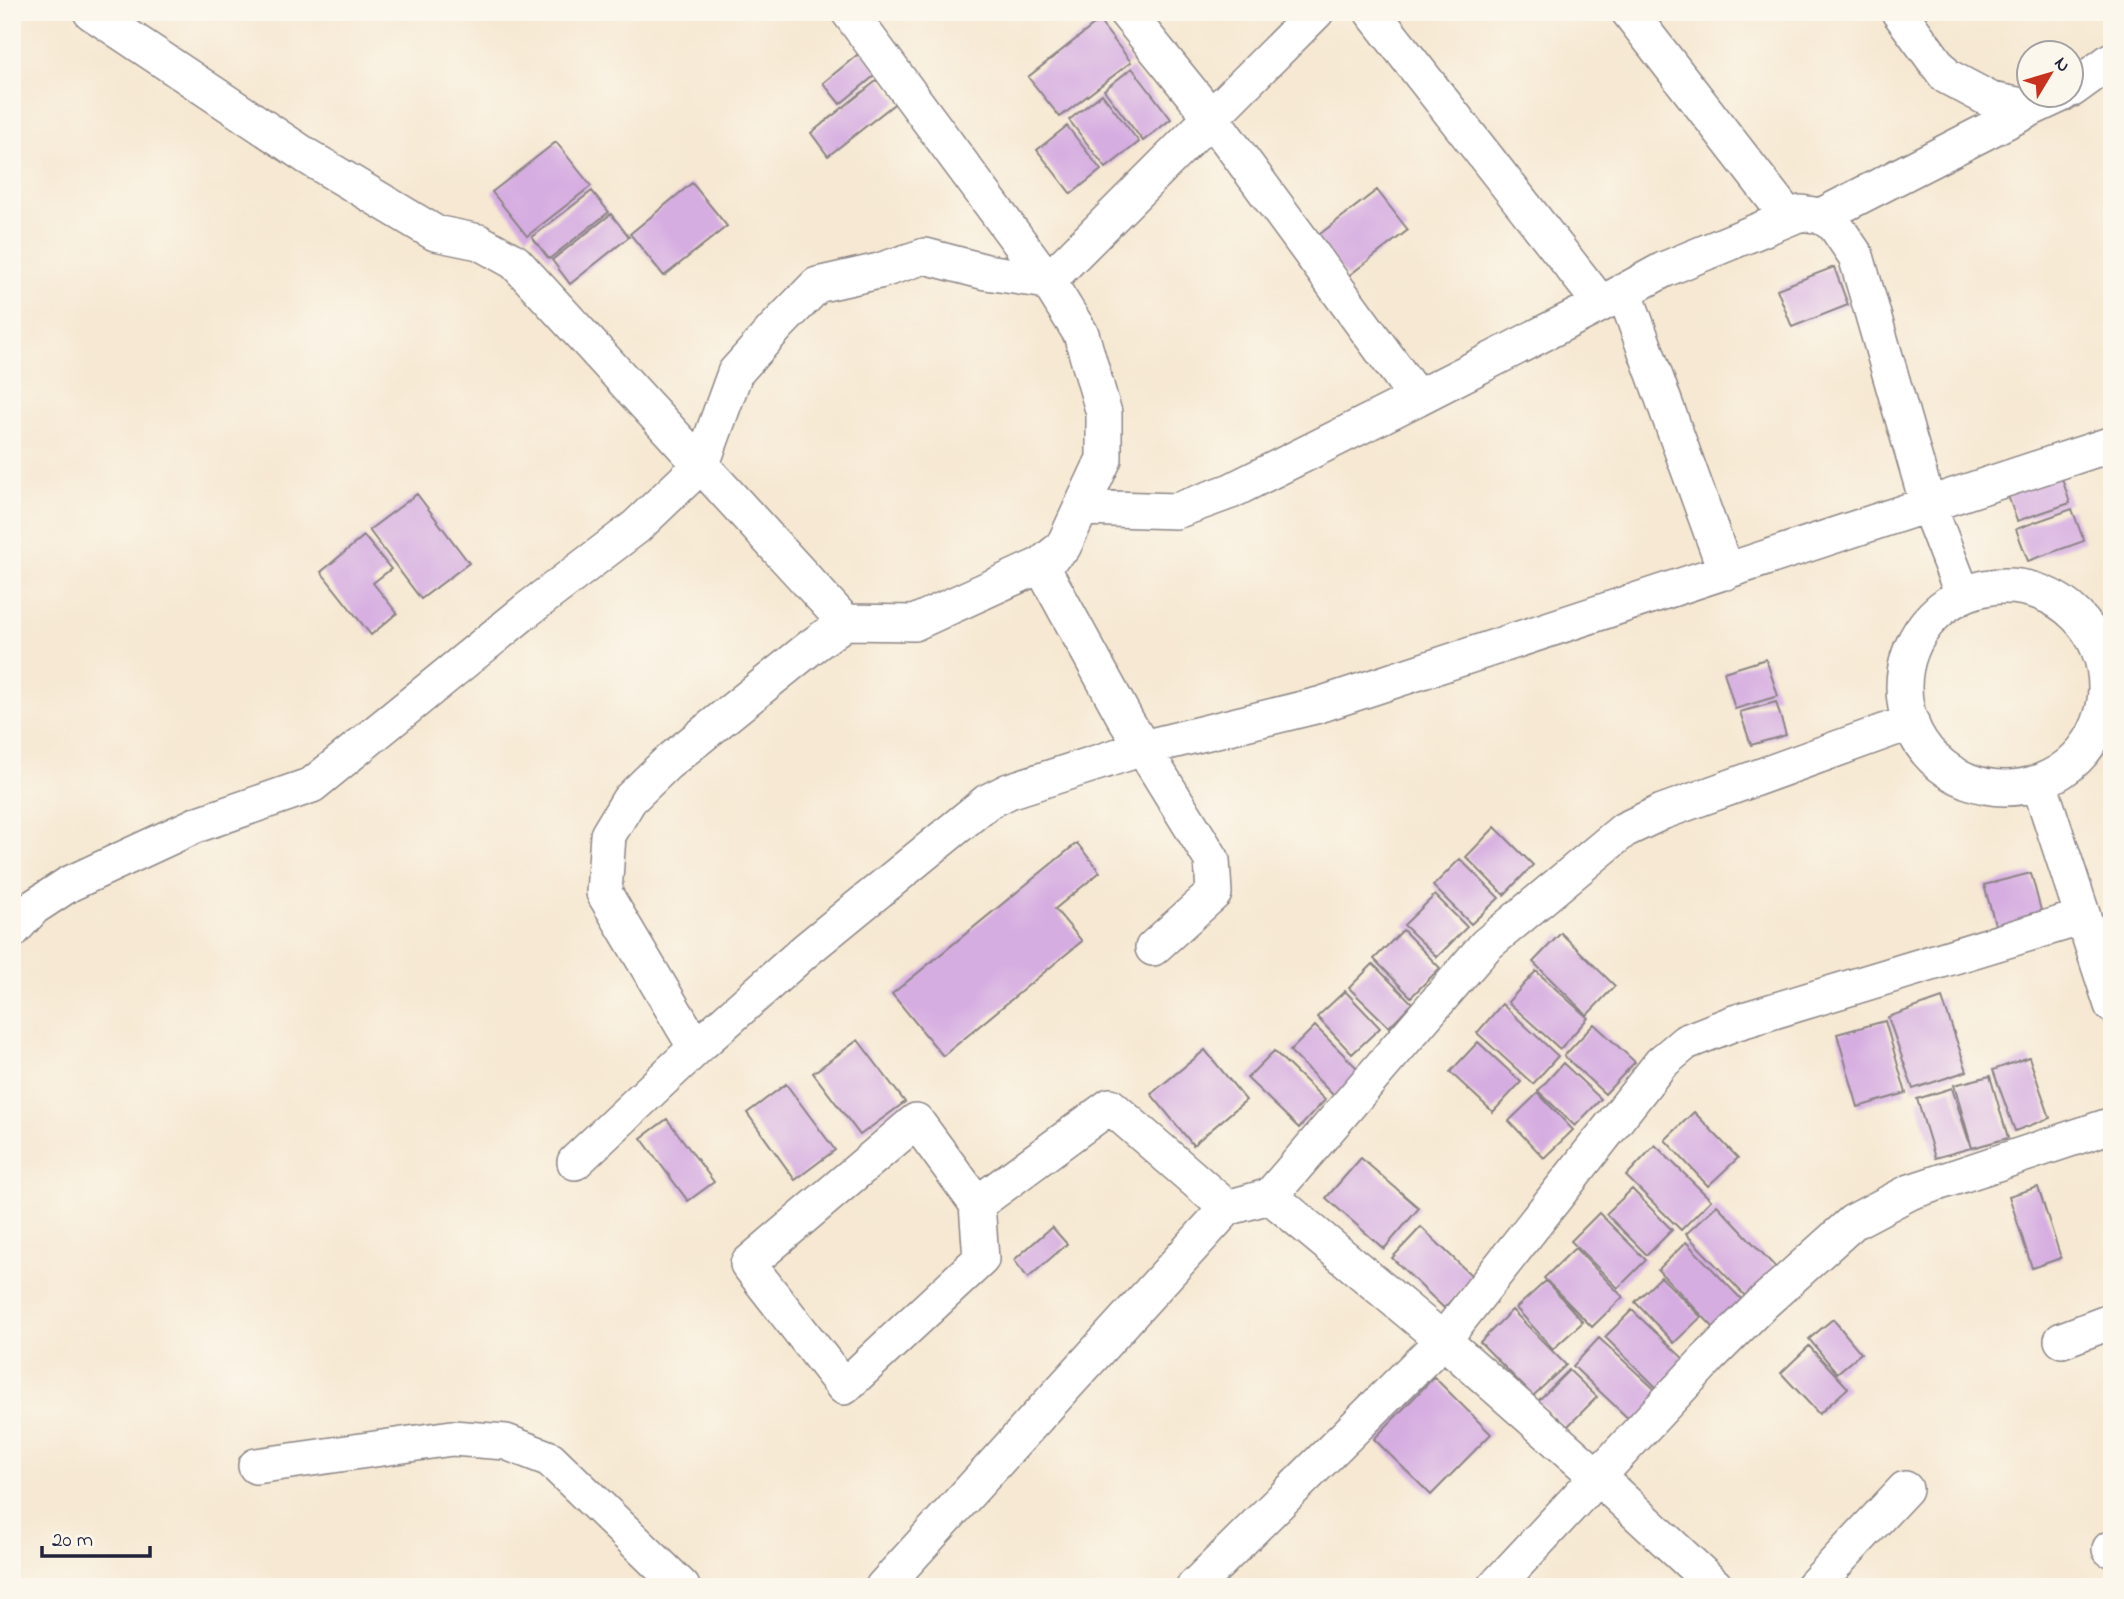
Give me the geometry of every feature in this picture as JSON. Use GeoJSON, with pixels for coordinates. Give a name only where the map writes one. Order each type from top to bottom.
{"type":"FeatureCollection","features":[{"type":"Feature","properties":{"kind":"street"},"geometry":{"type":"LineString","coordinates":[[92,12],[308,157],[435,233],[479,242],[515,262],[845,622]]}},
{"type":"Feature","properties":{"kind":"street"},"geometry":{"type":"LineString","coordinates":[[696,1048],[604,893],[608,835],[629,800],[666,765],[845,622],[914,623],[1041,565],[1063,548],[1104,459],[1104,412],[1081,334],[1048,281],[849,12]]}},
{"type":"Feature","properties":{"kind":"street"},"geometry":{"type":"LineString","coordinates":[[1126,12],[1211,117],[1416,398]]}},
{"type":"Feature","properties":{"kind":"street"},"geometry":{"type":"LineString","coordinates":[[1048,281],[1316,12]]}},
{"type":"Feature","properties":{"kind":"street"},"geometry":{"type":"LineString","coordinates":[[1372,12],[1612,298],[1726,572]]}},
{"type":"Feature","properties":{"kind":"street"},"geometry":{"type":"LineString","coordinates":[[1629,12],[1805,217],[1835,225],[1856,256],[1928,505],[1963,595]]}},
{"type":"Feature","properties":{"kind":"street"},"geometry":{"type":"LineString","coordinates":[[1899,12],[1946,76],[1991,100],[2016,100]]}},
{"type":"Feature","properties":{"kind":"street"},"geometry":{"type":"LineString","coordinates":[[2086,78],[2112,60]]}},
{"type":"Feature","properties":{"kind":"street"},"geometry":{"type":"LineString","coordinates":[[1082,508],[1176,510],[1231,491],[1674,265],[1805,217],[2032,108]]}},
{"type":"Feature","properties":{"kind":"street"},"geometry":{"type":"LineString","coordinates":[[19,916],[69,884],[196,825],[312,785],[527,610],[636,527],[702,464],[735,373],[817,285],[879,271],[925,256],[986,272],[1048,281]]}},
{"type":"Feature","properties":{"kind":"street"},"geometry":{"type":"LineString","coordinates":[[575,1162],[696,1048],[806,950],[987,802],[1009,791],[1143,748],[1319,705],[2112,444]]}},
{"type":"Feature","properties":{"kind":"street"},"geometry":{"type":"LineString","coordinates":[[1041,565],[1143,748],[1212,860],[1214,893],[1153,948]]}},
{"type":"Feature","properties":{"kind":"street"},"geometry":{"type":"LineString","coordinates":[[1992,586],[2022,587],[2050,596],[2074,613],[2108,661],[2107,692],[2101,721],[2088,747],[2068,768],[2039,783],[2014,789],[1985,787],[1958,778],[1935,761],[1918,738],[1911,722],[1907,712],[1904,684],[1909,655],[1921,630],[1940,609],[1963,595],[1992,586]]}},
{"type":"Feature","properties":{"kind":"street"},"geometry":{"type":"LineString","coordinates":[[883,1587],[1227,1208],[1270,1196],[1486,945],[1624,830],[1662,812],[1911,722]]}},
{"type":"Feature","properties":{"kind":"street"},"geometry":{"type":"LineString","coordinates":[[2039,783],[2112,1005]]}},
{"type":"Feature","properties":{"kind":"street"},"geometry":{"type":"LineString","coordinates":[[1194,1587],[1443,1340],[1661,1063],[1686,1042],[1734,1023],[2083,917]]}},
{"type":"Feature","properties":{"kind":"street"},"geometry":{"type":"LineString","coordinates":[[977,1204],[1110,1106],[1227,1208]]}},
{"type":"Feature","properties":{"kind":"street"},"geometry":{"type":"LineString","coordinates":[[916,1121],[977,1204],[981,1259],[844,1387],[748,1264],[916,1121]]}},
{"type":"Feature","properties":{"kind":"street"},"geometry":{"type":"LineString","coordinates":[[1495,1587],[1717,1349],[1764,1302],[1853,1222],[1910,1192],[2112,1125]]}},
{"type":"Feature","properties":{"kind":"street"},"geometry":{"type":"LineString","coordinates":[[1270,1196],[1443,1340],[1598,1477],[1716,1587]]}},
{"type":"Feature","properties":{"kind":"street"},"geometry":{"type":"LineString","coordinates":[[2062,1340],[2112,1321]]}},
{"type":"Feature","properties":{"kind":"street"},"geometry":{"type":"LineString","coordinates":[[256,1466],[452,1438],[506,1442],[550,1459],[682,1587]]}},
{"type":"Feature","properties":{"kind":"street"},"geometry":{"type":"LineString","coordinates":[[1813,1587],[1905,1489]]}},
{"type":"Feature","properties":{"kind":"building"},"geometry":{"type":"Polygon","coordinates":[[[1099,21],[1131,62],[1060,117],[1028,77],[1099,21]]]}},
{"type":"Feature","properties":{"kind":"building"},"geometry":{"type":"Polygon","coordinates":[[[862,51],[879,72],[840,104],[823,83],[862,51]]]}},
{"type":"Feature","properties":{"kind":"building"},"geometry":{"type":"Polygon","coordinates":[[[1132,68],[1171,119],[1143,141],[1104,90],[1132,68]]]}},
{"type":"Feature","properties":{"kind":"building"},"geometry":{"type":"Polygon","coordinates":[[[880,78],[898,101],[828,156],[811,133],[880,78]]]}},
{"type":"Feature","properties":{"kind":"building"},"geometry":{"type":"Polygon","coordinates":[[[1102,94],[1139,142],[1106,168],[1069,120],[1102,94]]]}},
{"type":"Feature","properties":{"kind":"building"},"geometry":{"type":"Polygon","coordinates":[[[1067,126],[1101,170],[1071,194],[1037,150],[1067,126]]]}},
{"type":"Feature","properties":{"kind":"building"},"geometry":{"type":"Polygon","coordinates":[[[556,142],[591,186],[527,236],[492,192],[556,142]]]}},
{"type":"Feature","properties":{"kind":"building"},"geometry":{"type":"Polygon","coordinates":[[[692,183],[727,226],[664,276],[630,234],[692,183]]]}},
{"type":"Feature","properties":{"kind":"building"},"geometry":{"type":"Polygon","coordinates":[[[1377,190],[1408,230],[1347,277],[1316,237],[1377,190]]]}},
{"type":"Feature","properties":{"kind":"building"},"geometry":{"type":"Polygon","coordinates":[[[592,191],[609,212],[549,259],[532,237],[592,191]]]}},
{"type":"Feature","properties":{"kind":"building"},"geometry":{"type":"Polygon","coordinates":[[[611,214],[629,237],[570,284],[552,260],[611,214]]]}},
{"type":"Feature","properties":{"kind":"building"},"geometry":{"type":"Polygon","coordinates":[[[1834,267],[1848,305],[1792,327],[1777,289],[1834,267]]]}},
{"type":"Feature","properties":{"kind":"building"},"geometry":{"type":"Polygon","coordinates":[[[2059,469],[2070,503],[2017,521],[2005,487],[2059,469]]]}},
{"type":"Feature","properties":{"kind":"building"},"geometry":{"type":"Polygon","coordinates":[[[417,494],[469,563],[421,599],[369,530],[417,494]]]}},
{"type":"Feature","properties":{"kind":"building"},"geometry":{"type":"Polygon","coordinates":[[[2072,509],[2084,541],[2028,561],[2016,529],[2072,509]]]}},
{"type":"Feature","properties":{"kind":"building"},"geometry":{"type":"Polygon","coordinates":[[[364,536],[391,569],[373,583],[397,613],[371,635],[321,572],[364,536]]]}},
{"type":"Feature","properties":{"kind":"building"},"geometry":{"type":"Polygon","coordinates":[[[1766,659],[1778,696],[1735,709],[1724,672],[1766,659]]]}},
{"type":"Feature","properties":{"kind":"building"},"geometry":{"type":"Polygon","coordinates":[[[1776,702],[1786,735],[1751,745],[1740,712],[1776,702]]]}},
{"type":"Feature","properties":{"kind":"building"},"geometry":{"type":"Polygon","coordinates":[[[1495,827],[1533,865],[1504,895],[1466,857],[1495,827]]]}},
{"type":"Feature","properties":{"kind":"building"},"geometry":{"type":"Polygon","coordinates":[[[1077,843],[1100,872],[1055,909],[1082,941],[943,1056],[892,994],[1077,843]]]}},
{"type":"Feature","properties":{"kind":"building"},"geometry":{"type":"Polygon","coordinates":[[[1460,859],[1499,898],[1471,924],[1433,886],[1460,859]]]}},
{"type":"Feature","properties":{"kind":"building"},"geometry":{"type":"Polygon","coordinates":[[[2031,873],[2043,918],[1997,931],[1984,885],[2031,873]]]}},
{"type":"Feature","properties":{"kind":"building"},"geometry":{"type":"Polygon","coordinates":[[[1435,895],[1467,927],[1437,957],[1404,925],[1435,895]]]}},
{"type":"Feature","properties":{"kind":"building"},"geometry":{"type":"Polygon","coordinates":[[[1403,930],[1440,968],[1411,997],[1374,959],[1403,930]]]}},
{"type":"Feature","properties":{"kind":"building"},"geometry":{"type":"Polygon","coordinates":[[[1561,933],[1615,986],[1587,1015],[1533,962],[1561,933]]]}},
{"type":"Feature","properties":{"kind":"building"},"geometry":{"type":"Polygon","coordinates":[[[1373,964],[1412,1003],[1389,1027],[1349,988],[1373,964]]]}},
{"type":"Feature","properties":{"kind":"building"},"geometry":{"type":"Polygon","coordinates":[[[1536,971],[1588,1018],[1560,1049],[1508,1002],[1536,971]]]}},
{"type":"Feature","properties":{"kind":"building"},"geometry":{"type":"Polygon","coordinates":[[[1345,991],[1380,1028],[1352,1054],[1317,1017],[1345,991]]]}},
{"type":"Feature","properties":{"kind":"building"},"geometry":{"type":"Polygon","coordinates":[[[1942,998],[1967,1071],[1913,1089],[1888,1017],[1942,998]]]}},
{"type":"Feature","properties":{"kind":"building"},"geometry":{"type":"Polygon","coordinates":[[[1502,1004],[1558,1056],[1533,1084],[1477,1033],[1502,1004]]]}},
{"type":"Feature","properties":{"kind":"building"},"geometry":{"type":"Polygon","coordinates":[[[1885,1021],[1906,1093],[1858,1107],[1837,1034],[1885,1021]]]}},
{"type":"Feature","properties":{"kind":"building"},"geometry":{"type":"Polygon","coordinates":[[[1594,1024],[1635,1062],[1605,1094],[1564,1056],[1594,1024]]]}},
{"type":"Feature","properties":{"kind":"building"},"geometry":{"type":"Polygon","coordinates":[[[1315,1026],[1363,1074],[1337,1099],[1290,1051],[1315,1026]]]}},
{"type":"Feature","properties":{"kind":"building"},"geometry":{"type":"Polygon","coordinates":[[[858,1040],[905,1102],[860,1135],[813,1073],[858,1040]]]}},
{"type":"Feature","properties":{"kind":"building"},"geometry":{"type":"Polygon","coordinates":[[[1478,1042],[1521,1082],[1493,1112],[1450,1072],[1478,1042]]]}},
{"type":"Feature","properties":{"kind":"building"},"geometry":{"type":"Polygon","coordinates":[[[1205,1050],[1246,1100],[1193,1145],[1151,1094],[1205,1050]]]}},
{"type":"Feature","properties":{"kind":"building"},"geometry":{"type":"Polygon","coordinates":[[[1274,1051],[1325,1100],[1299,1128],[1247,1078],[1274,1051]]]}},
{"type":"Feature","properties":{"kind":"building"},"geometry":{"type":"Polygon","coordinates":[[[2029,1057],[2050,1118],[2015,1131],[1993,1070],[2029,1057]]]}},
{"type":"Feature","properties":{"kind":"building"},"geometry":{"type":"Polygon","coordinates":[[[1563,1063],[1601,1099],[1575,1126],[1538,1091],[1563,1063]]]}},
{"type":"Feature","properties":{"kind":"building"},"geometry":{"type":"Polygon","coordinates":[[[1990,1076],[2008,1138],[1972,1148],[1954,1085],[1990,1076]]]}},
{"type":"Feature","properties":{"kind":"building"},"geometry":{"type":"Polygon","coordinates":[[[786,1084],[835,1150],[795,1180],[747,1113],[786,1084]]]}},
{"type":"Feature","properties":{"kind":"building"},"geometry":{"type":"Polygon","coordinates":[[[1952,1088],[1971,1148],[1935,1158],[1917,1099],[1952,1088]]]}},
{"type":"Feature","properties":{"kind":"building"},"geometry":{"type":"Polygon","coordinates":[[[1538,1093],[1573,1130],[1544,1158],[1509,1121],[1538,1093]]]}},
{"type":"Feature","properties":{"kind":"building"},"geometry":{"type":"Polygon","coordinates":[[[1694,1112],[1738,1158],[1708,1186],[1665,1140],[1694,1112]]]}},
{"type":"Feature","properties":{"kind":"building"},"geometry":{"type":"Polygon","coordinates":[[[667,1119],[714,1182],[688,1201],[641,1138],[667,1119]]]}},
{"type":"Feature","properties":{"kind":"building"},"geometry":{"type":"Polygon","coordinates":[[[1655,1145],[1711,1200],[1681,1230],[1626,1176],[1655,1145]]]}},
{"type":"Feature","properties":{"kind":"building"},"geometry":{"type":"Polygon","coordinates":[[[1361,1158],[1419,1208],[1384,1249],[1326,1198],[1361,1158]]]}},
{"type":"Feature","properties":{"kind":"building"},"geometry":{"type":"Polygon","coordinates":[[[2038,1187],[2061,1258],[2032,1268],[2009,1196],[2038,1187]]]}},
{"type":"Feature","properties":{"kind":"building"},"geometry":{"type":"Polygon","coordinates":[[[1632,1189],[1672,1230],[1647,1255],[1606,1214],[1632,1189]]]}},
{"type":"Feature","properties":{"kind":"building"},"geometry":{"type":"Polygon","coordinates":[[[1717,1205],[1780,1272],[1750,1301],[1686,1234],[1717,1205]]]}},
{"type":"Feature","properties":{"kind":"building"},"geometry":{"type":"Polygon","coordinates":[[[1599,1213],[1646,1260],[1618,1288],[1571,1241],[1599,1213]]]}},
{"type":"Feature","properties":{"kind":"building"},"geometry":{"type":"Polygon","coordinates":[[[1052,1227],[1067,1244],[1028,1278],[1014,1260],[1052,1227]]]}},
{"type":"Feature","properties":{"kind":"building"},"geometry":{"type":"Polygon","coordinates":[[[1421,1227],[1473,1277],[1444,1308],[1392,1258],[1421,1227]]]}},
{"type":"Feature","properties":{"kind":"building"},"geometry":{"type":"Polygon","coordinates":[[[1686,1242],[1745,1303],[1716,1330],[1658,1270],[1686,1242]]]}},
{"type":"Feature","properties":{"kind":"building"},"geometry":{"type":"Polygon","coordinates":[[[1575,1248],[1623,1297],[1592,1327],[1544,1278],[1575,1248]]]}},
{"type":"Feature","properties":{"kind":"building"},"geometry":{"type":"Polygon","coordinates":[[[1661,1277],[1701,1317],[1674,1343],[1635,1302],[1661,1277]]]}},
{"type":"Feature","properties":{"kind":"building"},"geometry":{"type":"Polygon","coordinates":[[[1546,1281],[1583,1322],[1553,1349],[1516,1308],[1546,1281]]]}},
{"type":"Feature","properties":{"kind":"building"},"geometry":{"type":"Polygon","coordinates":[[[1512,1310],[1566,1365],[1533,1396],[1480,1342],[1512,1310]]]}},
{"type":"Feature","properties":{"kind":"building"},"geometry":{"type":"Polygon","coordinates":[[[1632,1310],[1687,1362],[1660,1391],[1605,1337],[1632,1310]]]}},
{"type":"Feature","properties":{"kind":"building"},"geometry":{"type":"Polygon","coordinates":[[[1833,1319],[1861,1353],[1837,1373],[1809,1339],[1833,1319]]]}},
{"type":"Feature","properties":{"kind":"building"},"geometry":{"type":"Polygon","coordinates":[[[1599,1338],[1662,1396],[1635,1425],[1573,1366],[1599,1338]]]}},
{"type":"Feature","properties":{"kind":"building"},"geometry":{"type":"Polygon","coordinates":[[[1809,1346],[1848,1388],[1819,1414],[1781,1373],[1809,1346]]]}},
{"type":"Feature","properties":{"kind":"building"},"geometry":{"type":"Polygon","coordinates":[[[1569,1370],[1597,1397],[1566,1428],[1538,1401],[1569,1370]]]}},
{"type":"Feature","properties":{"kind":"building"},"geometry":{"type":"Polygon","coordinates":[[[1434,1377],[1491,1434],[1431,1495],[1374,1439],[1434,1377]]]}},
{"type":"Feature","properties":{"kind":"building"},"geometry":{"type":"Polygon","coordinates":[[[2091,1580],[2092,1587],[2069,1587],[2069,1586],[2091,1580]]]}}]}
